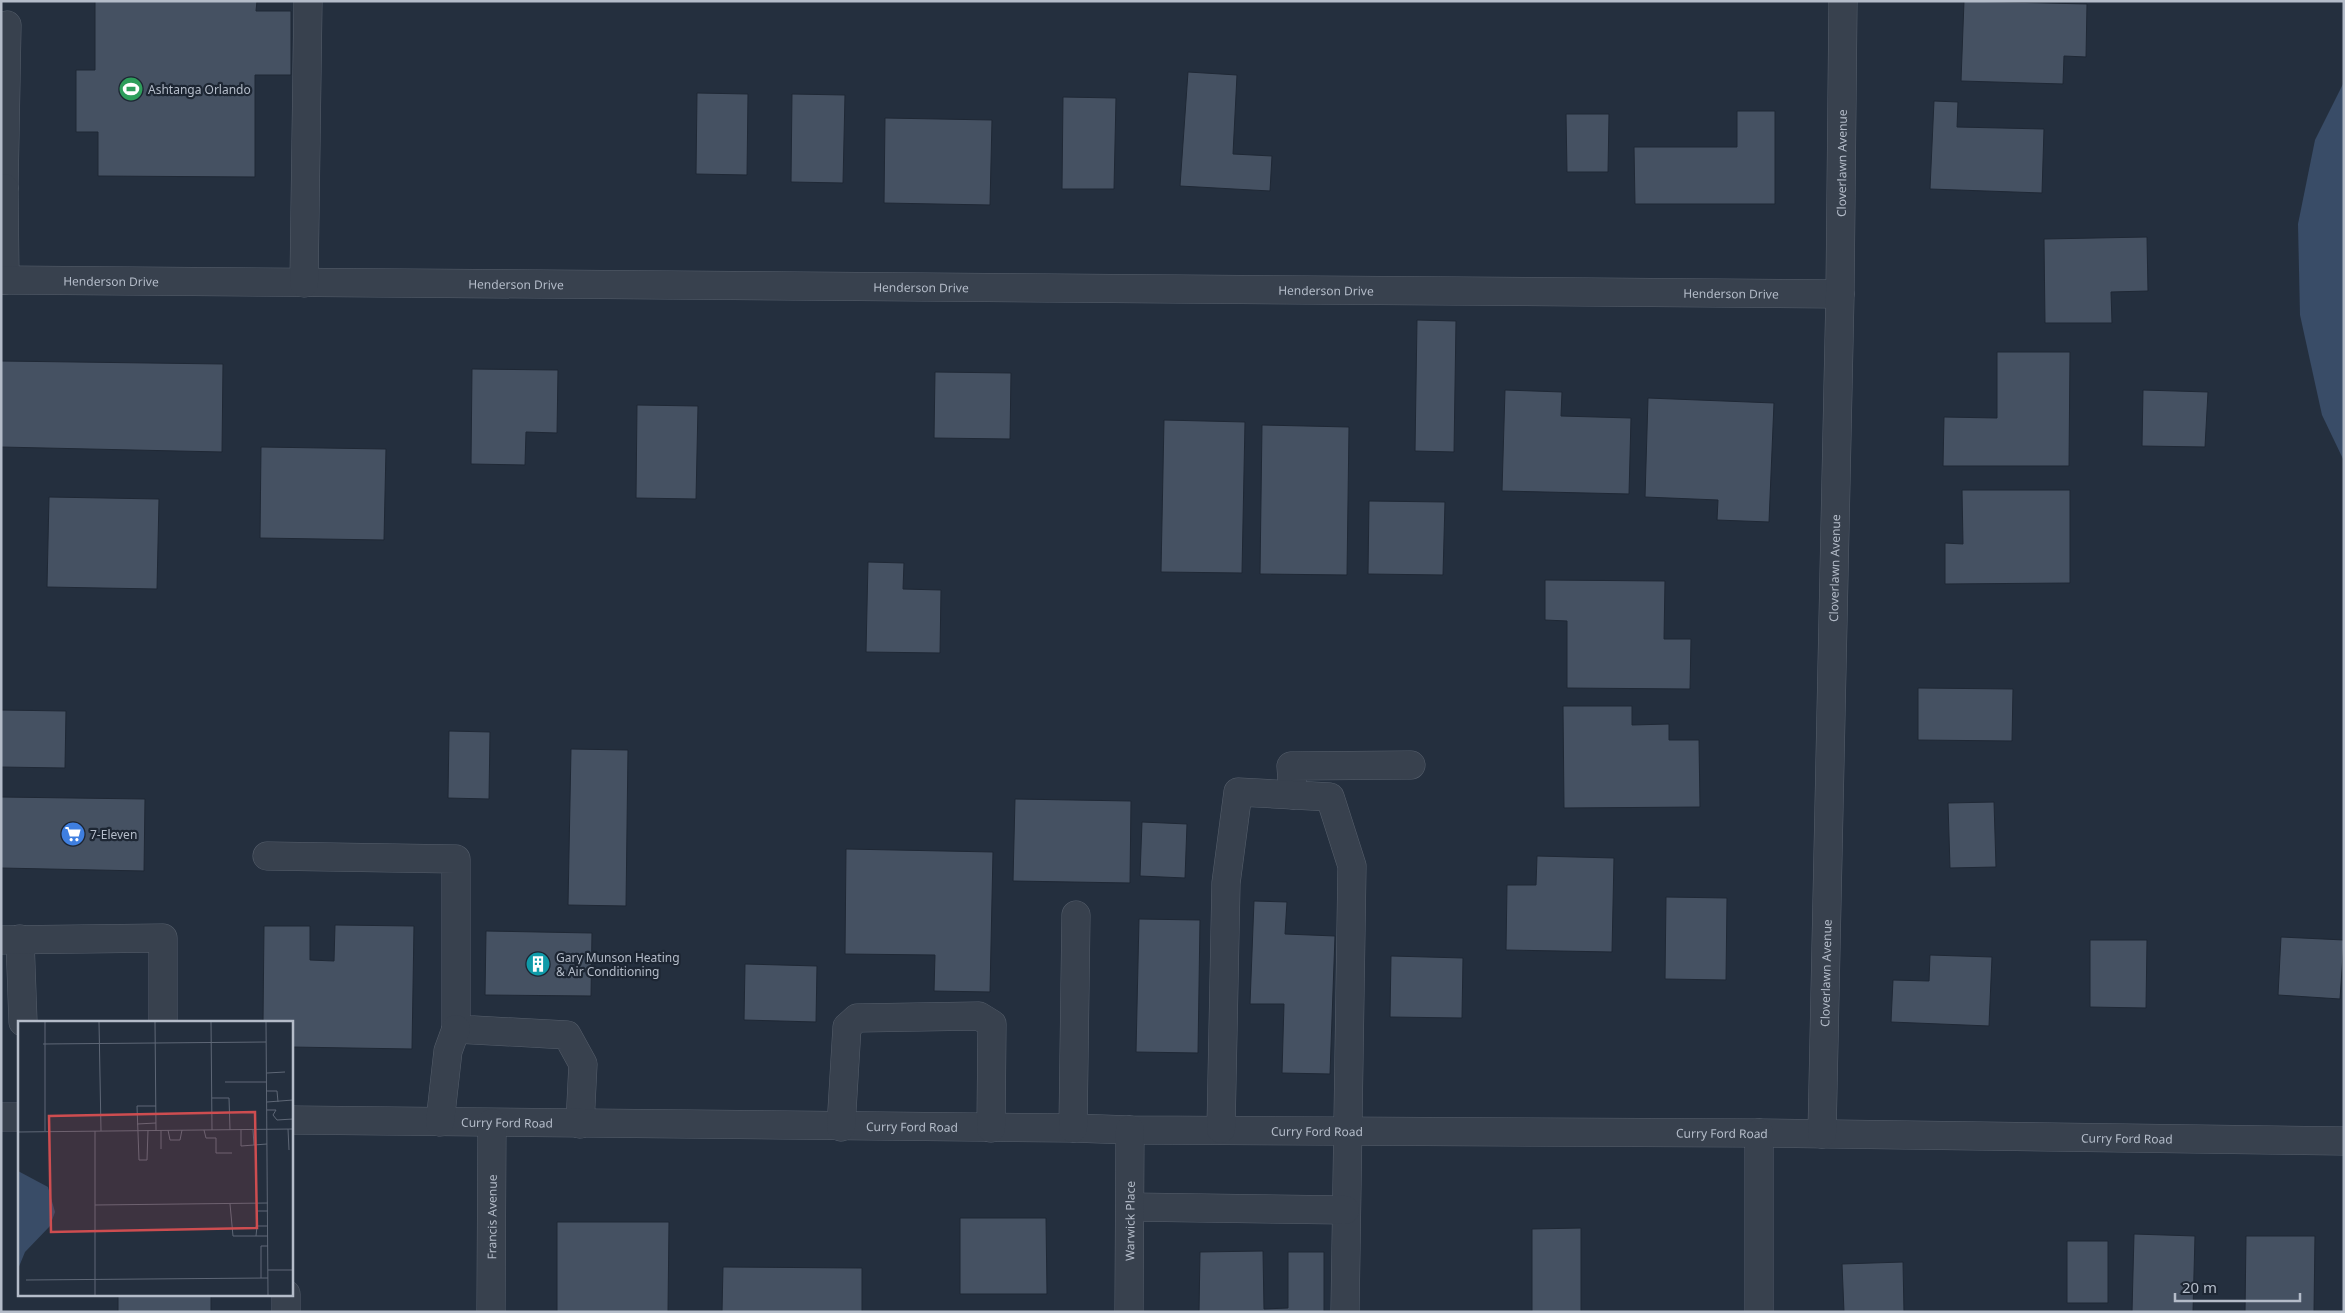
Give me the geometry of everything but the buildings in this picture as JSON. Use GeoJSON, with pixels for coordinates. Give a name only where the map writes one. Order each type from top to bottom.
{"type":"FeatureCollection","features":[{"type":"Feature","properties":{"kind":"street"},"geometry":{"type":"LineString","coordinates":[[304,283],[308,1]]}},
{"type":"Feature","properties":{"kind":"street","name":"Cloverlawn Avenue"},"geometry":{"type":"LineString","coordinates":[[1822,1134],[1840,294],[1843,1]]}},
{"type":"Feature","properties":{"kind":"street"},"geometry":{"type":"LineString","coordinates":[[3,280],[2,188],[5,17]]}},
{"type":"Feature","properties":{"kind":"street","name":"Henderson Drive"},"geometry":{"type":"LineString","coordinates":[[3,280],[1840,294]]}},
{"type":"Feature","properties":{"kind":"street"},"geometry":{"type":"LineString","coordinates":[[1293,795],[1291,766],[1411,765]]}},
{"type":"Feature","properties":{"kind":"street"},"geometry":{"type":"LineString","coordinates":[[1221,1129],[1226,883],[1238,792],[1330,797],[1352,866],[1344,1312]]}},
{"type":"Feature","properties":{"kind":"street"},"geometry":{"type":"LineString","coordinates":[[267,856],[456,859],[456,1029],[448,1051],[440,1122]]}},
{"type":"Feature","properties":{"kind":"street"},"geometry":{"type":"LineString","coordinates":[[1073,1128],[1076,915]]}},
{"type":"Feature","properties":{"kind":"street"},"geometry":{"type":"LineString","coordinates":[[23,1021],[11,939],[163,938],[163,1021]]}},
{"type":"Feature","properties":{"kind":"street"},"geometry":{"type":"LineString","coordinates":[[841,1127],[847,1027],[857,1018],[979,1016],[992,1024],[991,1128]]}},
{"type":"Feature","properties":{"kind":"street"},"geometry":{"type":"LineString","coordinates":[[456,1029],[567,1035],[582,1064],[580,1124]]}},
{"type":"Feature","properties":{"kind":"street"},"geometry":{"type":"LineString","coordinates":[[1,1117],[18,1117]]}},
{"type":"Feature","properties":{"kind":"street","name":"Curry Ford Road"},"geometry":{"type":"LineString","coordinates":[[292,1120],[1130,1130],[1221,1129],[1346,1132],[1759,1133],[2344,1141]]}},
{"type":"Feature","properties":{"kind":"street","name":"Francis Avenue"},"geometry":{"type":"LineString","coordinates":[[490,1312],[492,1123]]}},
{"type":"Feature","properties":{"kind":"street","name":"Warwick Place"},"geometry":{"type":"LineString","coordinates":[[1129,1312],[1130,1130]]}},
{"type":"Feature","properties":{"kind":"street"},"geometry":{"type":"LineString","coordinates":[[1759,1133],[1759,1312]]}},
{"type":"Feature","properties":{"kind":"street"},"geometry":{"type":"LineString","coordinates":[[1130,1207],[1345,1210]]}},
{"type":"Feature","properties":{"kind":"street"},"geometry":{"type":"LineString","coordinates":[[286,1296],[286,1312]]}},
{"type":"Feature","properties":{"kind":"water"},"geometry":{"type":"Polygon","coordinates":[[[2344,82],[2344,461],[2322,415],[2300,315],[2298,224],[2315,140],[2344,82]]]}},
{"type":"Feature","properties":{"kind":"place","name":"Ashtanga Orlando"},"geometry":{"type":"Point","coordinates":[131,89]}},
{"type":"Feature","properties":{"kind":"place","name":"7-Eleven"},"geometry":{"type":"Point","coordinates":[73,834]}},
{"type":"Feature","properties":{"kind":"place","name":"Gary Munson Heating & Air Conditioning"},"geometry":{"type":"Point","coordinates":[538,964]}}]}
